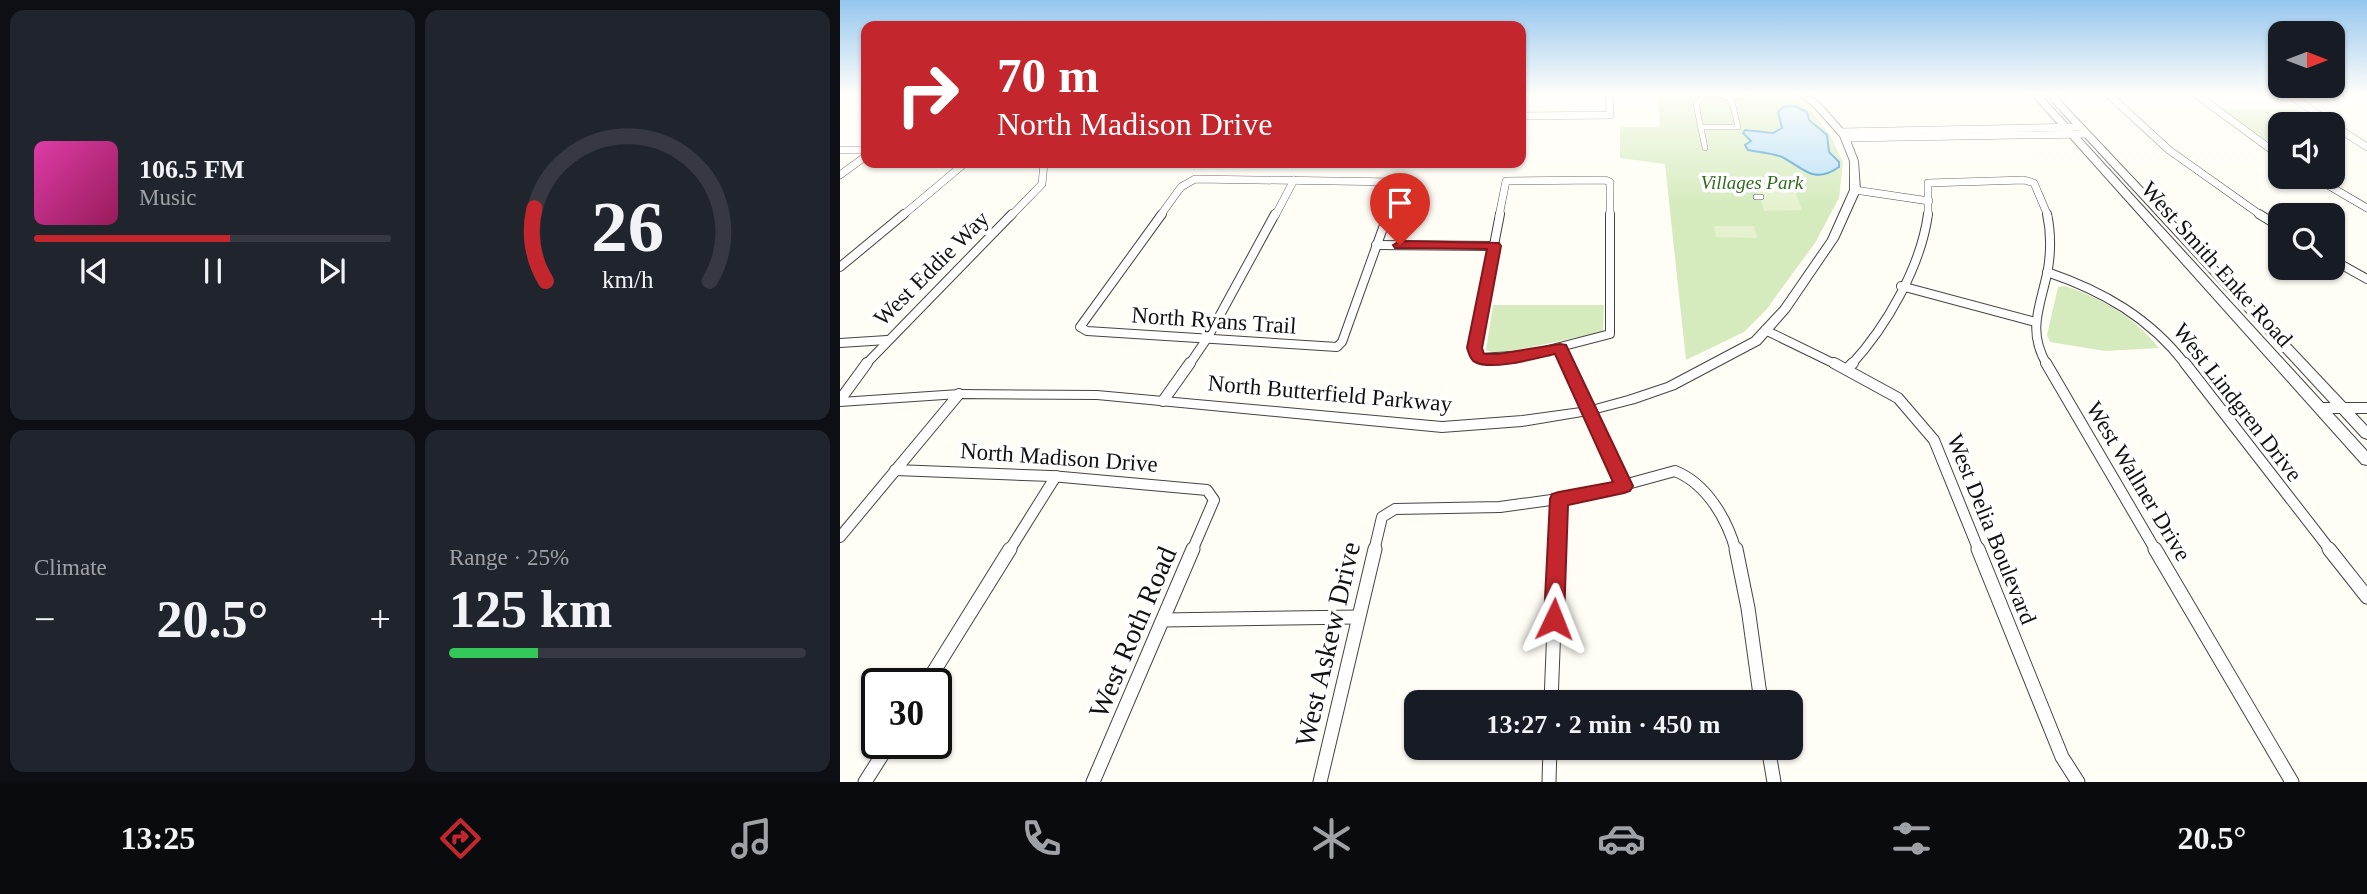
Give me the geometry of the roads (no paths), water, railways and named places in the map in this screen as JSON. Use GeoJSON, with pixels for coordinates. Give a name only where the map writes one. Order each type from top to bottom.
{"type":"FeatureCollection","features":[{"type":"Feature","properties":{"kind":"street"},"geometry":{"type":"LineString","coordinates":[[1702,131],[1705,148]]}},
{"type":"Feature","properties":{"kind":"street","name":"North Butterfield Parkway"},"geometry":{"type":"LineString","coordinates":[[840,401],[959,394],[1043,393],[1163,401],[1442,427],[1522,421],[1588,411],[1671,386],[1756,341],[1785,309],[1833,239],[1855,190],[1854,161],[1841,131]]}},
{"type":"Feature","properties":{"kind":"street"},"geometry":{"type":"LineString","coordinates":[[1844,135],[2006,131]]}},
{"type":"Feature","properties":{"kind":"street","name":"West Smith Enke Road"},"geometry":{"type":"LineString","coordinates":[[2076,131],[2367,434]]}},
{"type":"Feature","properties":{"kind":"street","name":"West Smith Enke Road"},"geometry":{"type":"LineString","coordinates":[[2076,131],[2367,460]]}},
{"type":"Feature","properties":{"kind":"street"},"geometry":{"type":"LineString","coordinates":[[2147,131],[2268,219]]}},
{"type":"Feature","properties":{"kind":"street"},"geometry":{"type":"LineString","coordinates":[[2247,131],[2268,147]]}},
{"type":"Feature","properties":{"kind":"street"},"geometry":{"type":"LineString","coordinates":[[2345,133],[2367,146]]}},
{"type":"Feature","properties":{"kind":"street"},"geometry":{"type":"LineString","coordinates":[[840,150],[861,150]]}},
{"type":"Feature","properties":{"kind":"street"},"geometry":{"type":"LineString","coordinates":[[840,175],[861,160]]}},
{"type":"Feature","properties":{"kind":"street"},"geometry":{"type":"LineString","coordinates":[[840,267],[959,168]]}},
{"type":"Feature","properties":{"kind":"street","name":"West Eddie Way"},"geometry":{"type":"LineString","coordinates":[[840,401],[873,354],[1042,184],[1044,168]]}},
{"type":"Feature","properties":{"kind":"street","name":"North Ryans Trail"},"geometry":{"type":"LineString","coordinates":[[1294,180],[1195,179],[1185,183],[1080,327],[1087,331],[1337,347],[1342,342],[1376,245]]}},
{"type":"Feature","properties":{"kind":"street"},"geometry":{"type":"LineString","coordinates":[[1163,401],[1208,337],[1294,180],[1396,182],[1397,190],[1376,245],[1494,246]]}},
{"type":"Feature","properties":{"kind":"street","name":"West Wallner Drive"},"geometry":{"type":"LineString","coordinates":[[1929,201],[1928,183],[2024,180],[2034,183],[2045,205],[2050,236],[2047,272],[2033,331],[2037,348],[2292,782]]}},
{"type":"Feature","properties":{"kind":"street"},"geometry":{"type":"LineString","coordinates":[[1506,181],[1610,182],[1610,334],[1560,349],[1498,359],[1479,358],[1475,348],[1494,246],[1506,181]]}},
{"type":"Feature","properties":{"kind":"street"},"geometry":{"type":"LineString","coordinates":[[2335,189],[2367,208]]}},
{"type":"Feature","properties":{"kind":"street"},"geometry":{"type":"LineString","coordinates":[[1847,369],[1868,346],[1901,286],[1923,236],[1929,201],[1855,190]]}},
{"type":"Feature","properties":{"kind":"street"},"geometry":{"type":"LineString","coordinates":[[2345,267],[2367,279]]}},
{"type":"Feature","properties":{"kind":"street","name":"West Lindgren Drive"},"geometry":{"type":"LineString","coordinates":[[2047,272],[2100,292],[2151,324],[2170,344],[2367,597]]}},
{"type":"Feature","properties":{"kind":"street"},"geometry":{"type":"LineString","coordinates":[[1901,286],[2035,322]]}},
{"type":"Feature","properties":{"kind":"street","name":"West Delia Boulevard"},"geometry":{"type":"LineString","coordinates":[[1765,330],[1847,369],[1898,398],[1934,440],[2062,757],[2078,782]]}},
{"type":"Feature","properties":{"kind":"street"},"geometry":{"type":"LineString","coordinates":[[840,343],[887,340]]}},
{"type":"Feature","properties":{"kind":"street"},"geometry":{"type":"LineString","coordinates":[[1560,349],[1624,486]]}},
{"type":"Feature","properties":{"kind":"street"},"geometry":{"type":"LineString","coordinates":[[840,537],[959,394]]}},
{"type":"Feature","properties":{"kind":"street"},"geometry":{"type":"LineString","coordinates":[[2320,408],[2367,408]]}},
{"type":"Feature","properties":{"kind":"street","name":"North Madison Drive"},"geometry":{"type":"LineString","coordinates":[[895,470],[990,471],[1207,490],[1214,500]]}},
{"type":"Feature","properties":{"kind":"street"},"geometry":{"type":"LineString","coordinates":[[1551,690],[1559,499],[1624,486],[1675,471],[1688,474],[1713,503],[1737,551],[1759,690]]}},
{"type":"Feature","properties":{"kind":"street"},"geometry":{"type":"LineString","coordinates":[[936,668],[1056,476]]}},
{"type":"Feature","properties":{"kind":"street","name":"West Askew Drive"},"geometry":{"type":"LineString","coordinates":[[1320,782],[1382,517],[1395,509],[1449,510],[1559,499]]}},
{"type":"Feature","properties":{"kind":"street","name":"West Roth Road"},"geometry":{"type":"LineString","coordinates":[[1093,782],[1214,500]]}},
{"type":"Feature","properties":{"kind":"street"},"geometry":{"type":"LineString","coordinates":[[1164,620],[1358,617]]}},
{"type":"Feature","properties":{"kind":"street"},"geometry":{"type":"LineString","coordinates":[[865,782],[880,759]]}},
{"type":"Feature","properties":{"kind":"street"},"geometry":{"type":"LineString","coordinates":[[1549,782],[1550,760]]}},
{"type":"Feature","properties":{"kind":"street"},"geometry":{"type":"LineString","coordinates":[[1770,760],[1774,782]]}},
{"type":"Feature","properties":{"kind":"water"},"geometry":{"type":"Polygon","coordinates":[[[1744,131],[1823,131],[1827,135],[1829,152],[1839,162],[1839,167],[1822,175],[1815,175],[1782,157],[1748,150],[1745,145],[1751,141],[1744,131]]]}},
{"type":"Feature","properties":{"kind":"park label","name":"Villages Park"},"geometry":{"type":"Point","coordinates":[1752,182]}}]}
